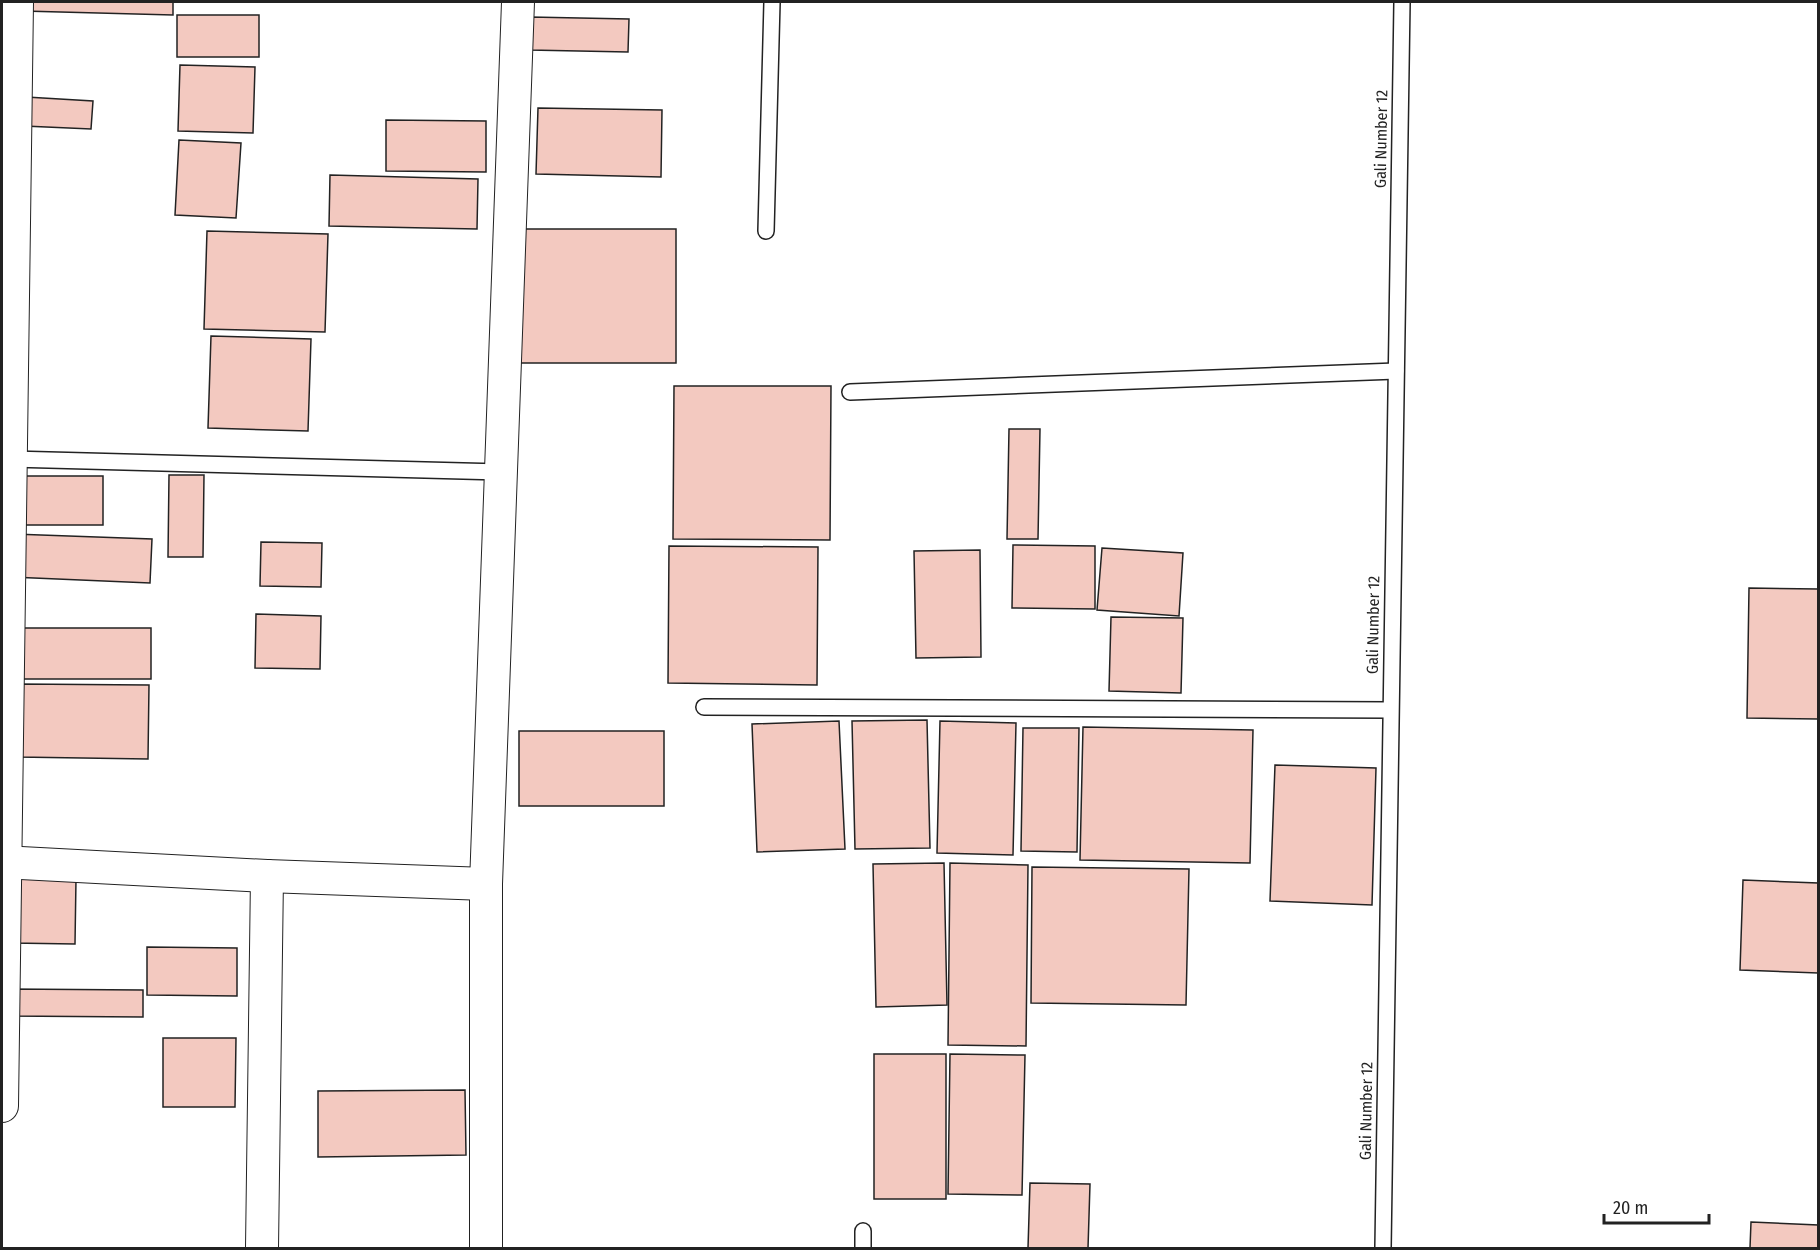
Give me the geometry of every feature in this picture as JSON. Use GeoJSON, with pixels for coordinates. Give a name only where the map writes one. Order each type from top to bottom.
{"type":"FeatureCollection","features":[{"type":"Feature","properties":{"kind":"street"},"geometry":{"type":"LineString","coordinates":[[2,1107],[3,862],[11,459],[8,225],[17,2]]}},
{"type":"Feature","properties":{"kind":"street"},"geometry":{"type":"LineString","coordinates":[[486,1248],[486,884],[518,2]]}},
{"type":"Feature","properties":{"kind":"street"},"geometry":{"type":"LineString","coordinates":[[3,862],[267,876],[486,884]]}},
{"type":"Feature","properties":{"kind":"street"},"geometry":{"type":"LineString","coordinates":[[262,1248],[267,876]]}},
{"type":"Feature","properties":{"kind":"lane"},"geometry":{"type":"LineString","coordinates":[[766,231],[772,2]]}},
{"type":"Feature","properties":{"kind":"lane","name":"Gali Number 12"},"geometry":{"type":"LineString","coordinates":[[1383,1248],[1402,2]]}},
{"type":"Feature","properties":{"kind":"lane"},"geometry":{"type":"LineString","coordinates":[[850,392],[1396,371]]}},
{"type":"Feature","properties":{"kind":"lane"},"geometry":{"type":"LineString","coordinates":[[11,459],[501,472]]}},
{"type":"Feature","properties":{"kind":"lane"},"geometry":{"type":"LineString","coordinates":[[704,707],[1390,710]]}},
{"type":"Feature","properties":{"kind":"lane"},"geometry":{"type":"LineString","coordinates":[[862,1231],[862,1248]]}},
{"type":"Feature","properties":{"kind":"building"},"geometry":{"type":"Polygon","coordinates":[[[24,2],[173,2],[173,15],[23,11],[24,2]]]}},
{"type":"Feature","properties":{"kind":"building"},"geometry":{"type":"Polygon","coordinates":[[[177,15],[259,15],[259,57],[177,57],[177,15]]]}},
{"type":"Feature","properties":{"kind":"building"},"geometry":{"type":"Polygon","coordinates":[[[530,17],[629,19],[628,52],[529,50],[530,17]]]}},
{"type":"Feature","properties":{"kind":"building"},"geometry":{"type":"Polygon","coordinates":[[[180,65],[255,67],[253,133],[178,131],[180,65]]]}},
{"type":"Feature","properties":{"kind":"building"},"geometry":{"type":"Polygon","coordinates":[[[26,97],[93,101],[91,129],[24,126],[26,97]]]}},
{"type":"Feature","properties":{"kind":"building"},"geometry":{"type":"Polygon","coordinates":[[[538,108],[662,110],[661,177],[536,174],[538,108]]]}},
{"type":"Feature","properties":{"kind":"building"},"geometry":{"type":"Polygon","coordinates":[[[386,120],[486,121],[486,172],[386,171],[386,120]]]}},
{"type":"Feature","properties":{"kind":"building"},"geometry":{"type":"Polygon","coordinates":[[[179,140],[241,143],[236,218],[175,215],[179,140]]]}},
{"type":"Feature","properties":{"kind":"building"},"geometry":{"type":"Polygon","coordinates":[[[330,175],[478,179],[477,229],[329,226],[330,175]]]}},
{"type":"Feature","properties":{"kind":"building"},"geometry":{"type":"Polygon","coordinates":[[[514,229],[676,229],[676,363],[514,363],[514,229]]]}},
{"type":"Feature","properties":{"kind":"building"},"geometry":{"type":"Polygon","coordinates":[[[207,231],[328,234],[325,332],[204,329],[207,231]]]}},
{"type":"Feature","properties":{"kind":"building"},"geometry":{"type":"Polygon","coordinates":[[[211,336],[311,339],[308,431],[208,428],[211,336]]]}},
{"type":"Feature","properties":{"kind":"building"},"geometry":{"type":"Polygon","coordinates":[[[674,386],[831,386],[830,540],[673,539],[674,386]]]}},
{"type":"Feature","properties":{"kind":"building"},"geometry":{"type":"Polygon","coordinates":[[[1009,429],[1040,429],[1038,539],[1007,539],[1009,429]]]}},
{"type":"Feature","properties":{"kind":"building"},"geometry":{"type":"Polygon","coordinates":[[[169,475],[204,475],[203,557],[168,557],[169,475]]]}},
{"type":"Feature","properties":{"kind":"building"},"geometry":{"type":"Polygon","coordinates":[[[25,476],[103,476],[103,525],[25,525],[25,476]]]}},
{"type":"Feature","properties":{"kind":"building"},"geometry":{"type":"Polygon","coordinates":[[[13,534],[152,539],[150,583],[11,577],[13,534]]]}},
{"type":"Feature","properties":{"kind":"building"},"geometry":{"type":"Polygon","coordinates":[[[261,542],[322,543],[321,587],[260,586],[261,542]]]}},
{"type":"Feature","properties":{"kind":"building"},"geometry":{"type":"Polygon","coordinates":[[[1013,545],[1095,546],[1095,609],[1012,608],[1013,545]]]}},
{"type":"Feature","properties":{"kind":"building"},"geometry":{"type":"Polygon","coordinates":[[[669,546],[818,547],[817,685],[668,683],[669,546]]]}},
{"type":"Feature","properties":{"kind":"building"},"geometry":{"type":"Polygon","coordinates":[[[1102,548],[1183,553],[1179,616],[1097,610],[1102,548]]]}},
{"type":"Feature","properties":{"kind":"building"},"geometry":{"type":"Polygon","coordinates":[[[980,550],[981,657],[916,658],[914,551],[980,550]]]}},
{"type":"Feature","properties":{"kind":"building"},"geometry":{"type":"Polygon","coordinates":[[[1749,588],[1818,589],[1818,719],[1747,718],[1749,588]]]}},
{"type":"Feature","properties":{"kind":"building"},"geometry":{"type":"Polygon","coordinates":[[[256,614],[321,616],[320,669],[255,668],[256,614]]]}},
{"type":"Feature","properties":{"kind":"building"},"geometry":{"type":"Polygon","coordinates":[[[1111,617],[1183,618],[1181,693],[1109,691],[1111,617]]]}},
{"type":"Feature","properties":{"kind":"building"},"geometry":{"type":"Polygon","coordinates":[[[17,628],[151,628],[151,679],[17,679],[17,628]]]}},
{"type":"Feature","properties":{"kind":"building"},"geometry":{"type":"Polygon","coordinates":[[[18,684],[149,685],[148,759],[17,757],[18,684]]]}},
{"type":"Feature","properties":{"kind":"building"},"geometry":{"type":"Polygon","coordinates":[[[927,720],[930,848],[855,849],[852,721],[927,720]]]}},
{"type":"Feature","properties":{"kind":"building"},"geometry":{"type":"Polygon","coordinates":[[[839,721],[845,849],[757,852],[752,724],[839,721]]]}},
{"type":"Feature","properties":{"kind":"building"},"geometry":{"type":"Polygon","coordinates":[[[940,721],[1016,723],[1013,855],[937,853],[940,721]]]}},
{"type":"Feature","properties":{"kind":"building"},"geometry":{"type":"Polygon","coordinates":[[[1083,727],[1253,730],[1250,863],[1080,860],[1083,727]]]}},
{"type":"Feature","properties":{"kind":"building"},"geometry":{"type":"Polygon","coordinates":[[[1023,728],[1079,728],[1077,852],[1021,851],[1023,728]]]}},
{"type":"Feature","properties":{"kind":"building"},"geometry":{"type":"Polygon","coordinates":[[[519,731],[664,731],[664,806],[519,806],[519,731]]]}},
{"type":"Feature","properties":{"kind":"building"},"geometry":{"type":"Polygon","coordinates":[[[1275,765],[1376,768],[1372,905],[1270,901],[1275,765]]]}},
{"type":"Feature","properties":{"kind":"building"},"geometry":{"type":"Polygon","coordinates":[[[944,863],[947,1005],[876,1007],[873,864],[944,863]]]}},
{"type":"Feature","properties":{"kind":"building"},"geometry":{"type":"Polygon","coordinates":[[[950,863],[1028,865],[1026,1046],[948,1045],[950,863]]]}},
{"type":"Feature","properties":{"kind":"building"},"geometry":{"type":"Polygon","coordinates":[[[1032,867],[1189,869],[1186,1005],[1031,1003],[1032,867]]]}},
{"type":"Feature","properties":{"kind":"building"},"geometry":{"type":"Polygon","coordinates":[[[12,878],[76,879],[75,944],[11,943],[12,878]]]}},
{"type":"Feature","properties":{"kind":"building"},"geometry":{"type":"Polygon","coordinates":[[[1743,880],[1818,883],[1818,973],[1740,970],[1743,880]]]}},
{"type":"Feature","properties":{"kind":"building"},"geometry":{"type":"Polygon","coordinates":[[[147,947],[237,948],[237,996],[147,995],[147,947]]]}},
{"type":"Feature","properties":{"kind":"building"},"geometry":{"type":"Polygon","coordinates":[[[7,989],[143,990],[143,1017],[7,1016],[7,989]]]}},
{"type":"Feature","properties":{"kind":"building"},"geometry":{"type":"Polygon","coordinates":[[[163,1038],[236,1038],[235,1107],[163,1107],[163,1038]]]}},
{"type":"Feature","properties":{"kind":"building"},"geometry":{"type":"Polygon","coordinates":[[[874,1054],[946,1054],[946,1199],[874,1199],[874,1054]]]}},
{"type":"Feature","properties":{"kind":"building"},"geometry":{"type":"Polygon","coordinates":[[[950,1054],[1025,1055],[1022,1195],[948,1194],[950,1054]]]}},
{"type":"Feature","properties":{"kind":"building"},"geometry":{"type":"Polygon","coordinates":[[[465,1090],[466,1155],[318,1157],[318,1091],[465,1090]]]}},
{"type":"Feature","properties":{"kind":"building"},"geometry":{"type":"Polygon","coordinates":[[[1030,1183],[1090,1184],[1088,1248],[1028,1248],[1030,1183]]]}},
{"type":"Feature","properties":{"kind":"building"},"geometry":{"type":"Polygon","coordinates":[[[1751,1222],[1818,1225],[1818,1248],[1750,1248],[1751,1222]]]}}]}
